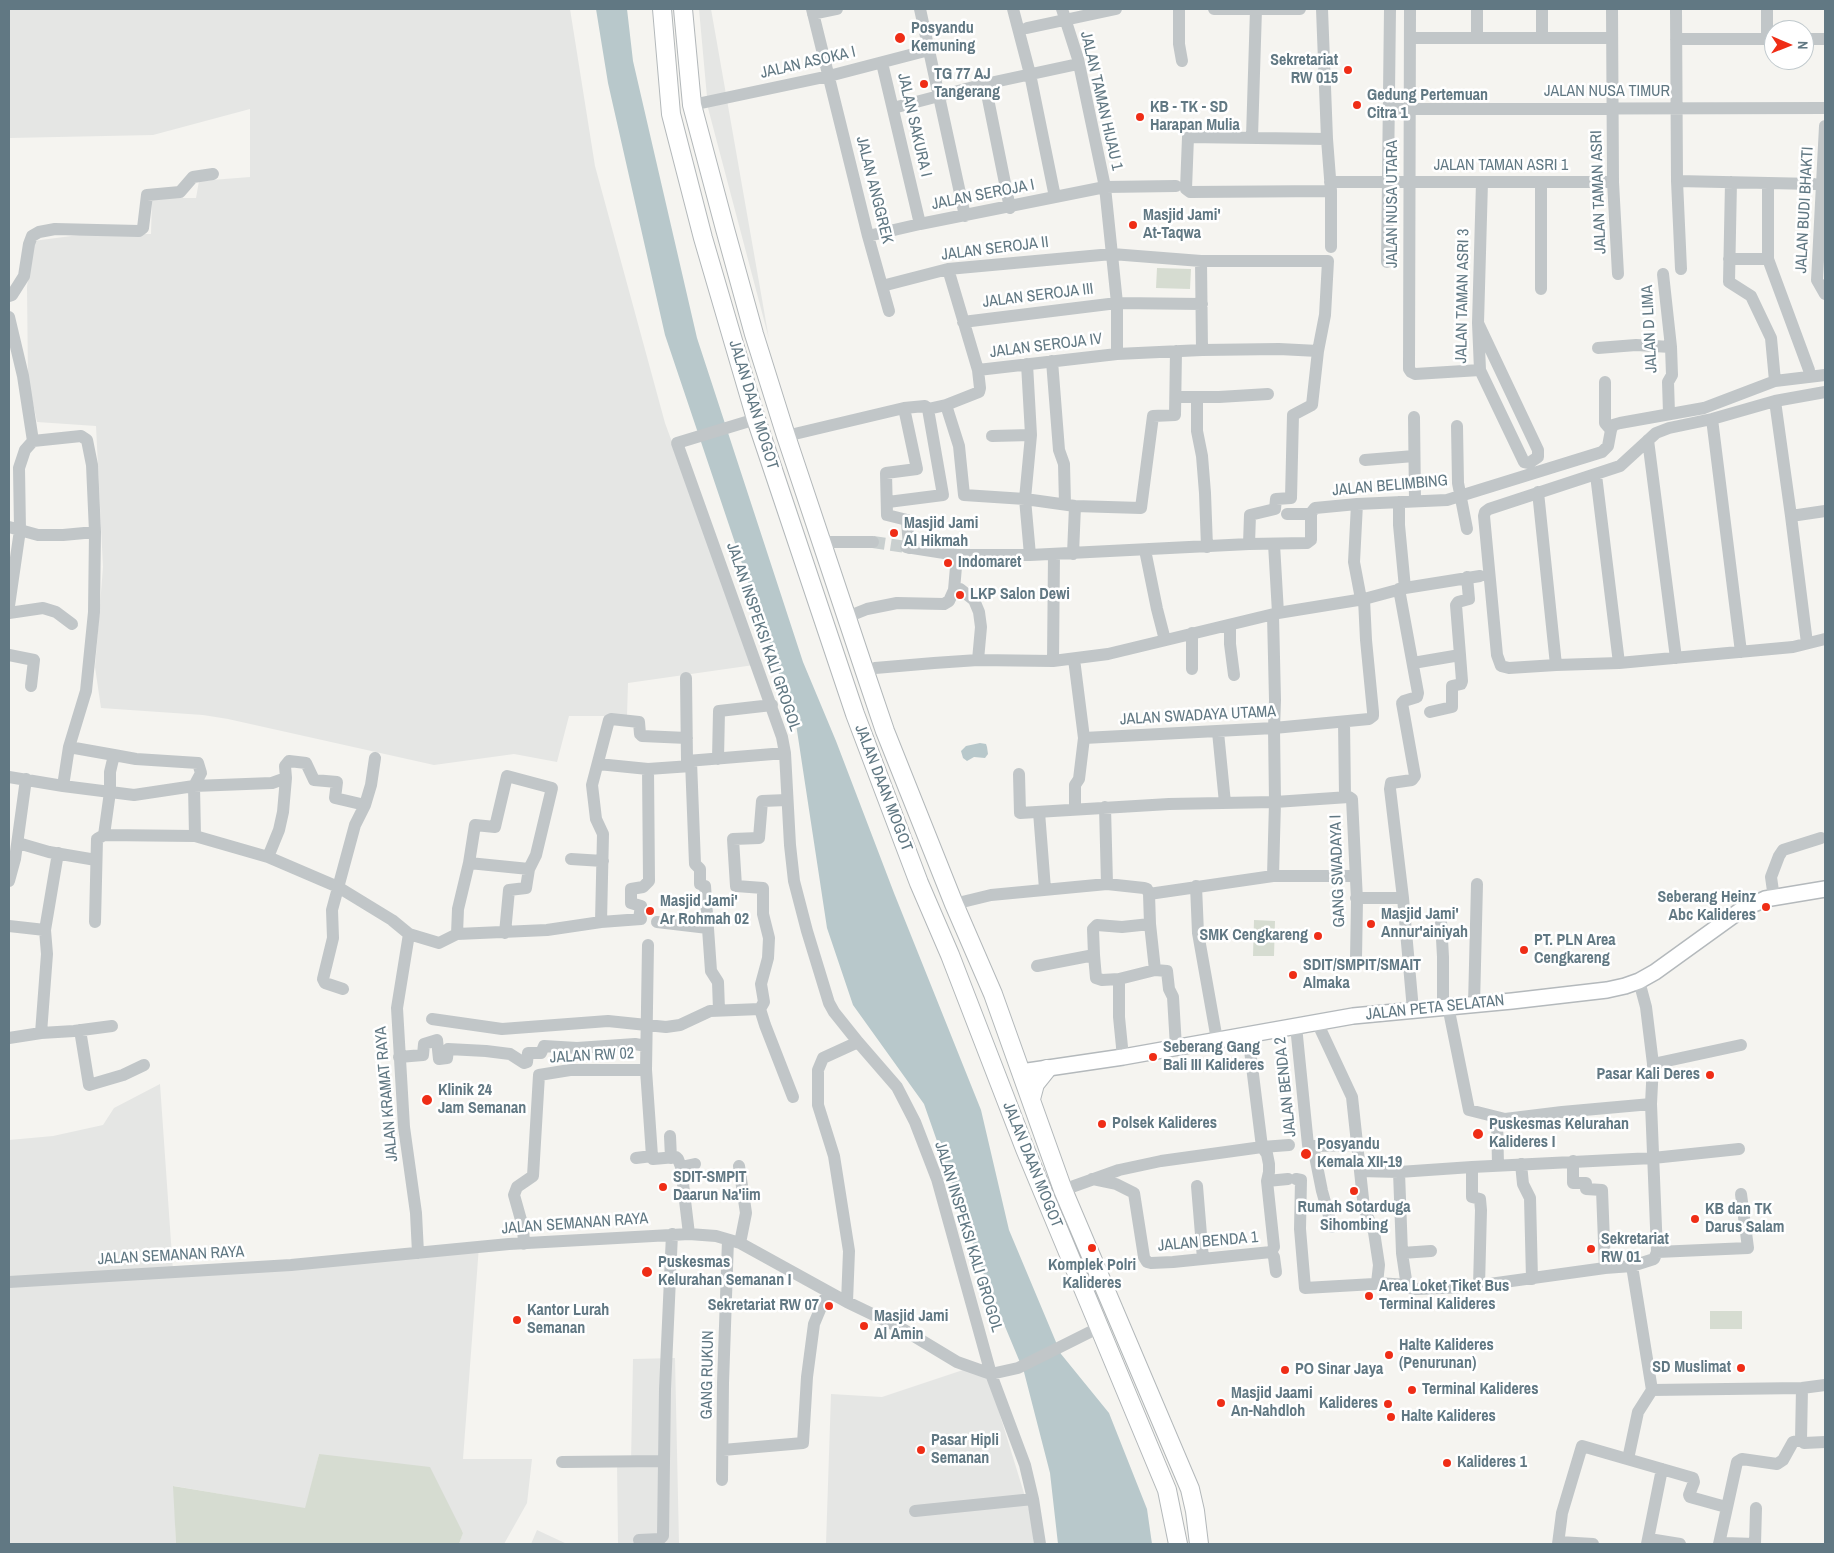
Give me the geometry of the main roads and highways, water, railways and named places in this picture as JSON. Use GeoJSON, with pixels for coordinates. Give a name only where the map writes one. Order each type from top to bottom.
{"type":"FeatureCollection","features":[{"type":"Feature","properties":{"kind":"highway","name":"JALAN DAAN MOGOT"},"geometry":{"type":"LineString","coordinates":[[662,9],[671,114],[752,420],[864,742],[919,883],[950,955],[1024,1149],[1167,1490],[1178,1540]]}},
{"type":"Feature","properties":{"kind":"highway","name":"JALAN DAAN MOGOT"},"geometry":{"type":"LineString","coordinates":[[683,9],[692,105],[749,315],[786,436],[865,672],[885,731],[992,994],[1004,1000],[1012,1010],[1034,1071],[1030,1098],[1063,1190],[1190,1489],[1191,1505],[1199,1544]]}},
{"type":"Feature","properties":{"kind":"highway"},"geometry":{"type":"LineString","coordinates":[[855,714],[867,713],[877,706]]}},
{"type":"Feature","properties":{"kind":"highway"},"geometry":{"type":"LineString","coordinates":[[864,742],[873,734],[885,731]]}},
{"type":"Feature","properties":{"kind":"highway"},"geometry":{"type":"LineString","coordinates":[[950,955],[959,962],[1006,1062],[1034,1071],[1035,1084],[1030,1098]]}},
{"type":"Feature","properties":{"kind":"highway"},"geometry":{"type":"LineString","coordinates":[[1167,1490],[1178,1495],[1191,1505],[1182,1515],[1178,1540]]}},
{"type":"Feature","properties":{"kind":"main road","name":"JALAN PETA SELATAN"},"geometry":{"type":"LineString","coordinates":[[1034,1071],[1176,1048],[1317,1022],[1607,990],[1639,981],[1655,972],[1741,910],[1765,899],[1825,889]]}},
{"type":"Feature","properties":{"kind":"tunnel"},"geometry":{"type":"LineString","coordinates":[[873,542],[906,547]]}},
{"type":"Feature","properties":{"kind":"place","name":"Posyandu Kemuning"},"geometry":{"type":"Point","coordinates":[900,38]}},
{"type":"Feature","properties":{"kind":"place","name":"Sekretariat RW 015"},"geometry":{"type":"Point","coordinates":[1348,70]}},
{"type":"Feature","properties":{"kind":"place","name":"TG 77 AJ Tangerang"},"geometry":{"type":"Point","coordinates":[924,84]}},
{"type":"Feature","properties":{"kind":"place","name":"Gedung Pertemuan Citra 1"},"geometry":{"type":"Point","coordinates":[1357,105]}},
{"type":"Feature","properties":{"kind":"place","name":"KB - TK - SD Harapan Mulia"},"geometry":{"type":"Point","coordinates":[1140,117]}},
{"type":"Feature","properties":{"kind":"place","name":"Masjid Jami' At-Taqwa"},"geometry":{"type":"Point","coordinates":[1133,225]}},
{"type":"Feature","properties":{"kind":"place","name":"Masjid Jami Al Hikmah"},"geometry":{"type":"Point","coordinates":[894,533]}},
{"type":"Feature","properties":{"kind":"place","name":"Indomaret"},"geometry":{"type":"Point","coordinates":[948,563]}},
{"type":"Feature","properties":{"kind":"place","name":"LKP Salon Dewi"},"geometry":{"type":"Point","coordinates":[960,595]}},
{"type":"Feature","properties":{"kind":"place","name":"Seberang Heinz Abc Kalideres"},"geometry":{"type":"Point","coordinates":[1766,907]}},
{"type":"Feature","properties":{"kind":"place","name":"Masjid Jami' Ar Rohmah 02"},"geometry":{"type":"Point","coordinates":[650,911]}},
{"type":"Feature","properties":{"kind":"place","name":"Masjid Jami' Annur'ainiyah"},"geometry":{"type":"Point","coordinates":[1371,924]}},
{"type":"Feature","properties":{"kind":"place","name":"SMK Cengkareng"},"geometry":{"type":"Point","coordinates":[1318,936]}},
{"type":"Feature","properties":{"kind":"place","name":"PT. PLN Area Cengkareng"},"geometry":{"type":"Point","coordinates":[1524,950]}},
{"type":"Feature","properties":{"kind":"place","name":"SDIT/SMPIT/SMAIT Almaka"},"geometry":{"type":"Point","coordinates":[1293,975]}},
{"type":"Feature","properties":{"kind":"place","name":"Seberang Gang Bali III Kalideres"},"geometry":{"type":"Point","coordinates":[1153,1057]}},
{"type":"Feature","properties":{"kind":"place","name":"Pasar Kali Deres"},"geometry":{"type":"Point","coordinates":[1710,1075]}},
{"type":"Feature","properties":{"kind":"place","name":"Klinik 24 Jam Semanan"},"geometry":{"type":"Point","coordinates":[427,1100]}},
{"type":"Feature","properties":{"kind":"place","name":"Polsek Kalideres"},"geometry":{"type":"Point","coordinates":[1102,1124]}},
{"type":"Feature","properties":{"kind":"place","name":"Puskesmas Kelurahan Kalideres I"},"geometry":{"type":"Point","coordinates":[1478,1134]}},
{"type":"Feature","properties":{"kind":"place","name":"Posyandu Kemala XII-19"},"geometry":{"type":"Point","coordinates":[1306,1154]}},
{"type":"Feature","properties":{"kind":"place","name":"SDIT-SMPIT Daarun Na'iim"},"geometry":{"type":"Point","coordinates":[663,1187]}},
{"type":"Feature","properties":{"kind":"place","name":"Rumah Sotarduga Sihombing"},"geometry":{"type":"Point","coordinates":[1354,1191]}},
{"type":"Feature","properties":{"kind":"place","name":"KB dan TK Darus Salam"},"geometry":{"type":"Point","coordinates":[1695,1219]}},
{"type":"Feature","properties":{"kind":"place","name":"Komplek Polri Kalideres"},"geometry":{"type":"Point","coordinates":[1092,1248]}},
{"type":"Feature","properties":{"kind":"place","name":"Sekretariat RW 01"},"geometry":{"type":"Point","coordinates":[1591,1249]}},
{"type":"Feature","properties":{"kind":"place","name":"Puskesmas Kelurahan Semanan I"},"geometry":{"type":"Point","coordinates":[647,1272]}},
{"type":"Feature","properties":{"kind":"place","name":"Area Loket Tiket Bus Terminal Kalideres"},"geometry":{"type":"Point","coordinates":[1369,1296]}},
{"type":"Feature","properties":{"kind":"place","name":"Sekretariat RW 07"},"geometry":{"type":"Point","coordinates":[829,1306]}},
{"type":"Feature","properties":{"kind":"place","name":"Kantor Lurah Semanan"},"geometry":{"type":"Point","coordinates":[517,1320]}},
{"type":"Feature","properties":{"kind":"place","name":"Masjid Jami Al Amin"},"geometry":{"type":"Point","coordinates":[864,1326]}},
{"type":"Feature","properties":{"kind":"place","name":"Halte Kalideres (Penurunan)"},"geometry":{"type":"Point","coordinates":[1389,1355]}},
{"type":"Feature","properties":{"kind":"place","name":"SD Muslimat"},"geometry":{"type":"Point","coordinates":[1741,1368]}},
{"type":"Feature","properties":{"kind":"place","name":"PO Sinar Jaya"},"geometry":{"type":"Point","coordinates":[1285,1370]}},
{"type":"Feature","properties":{"kind":"place","name":"Terminal Kalideres"},"geometry":{"type":"Point","coordinates":[1412,1390]}},
{"type":"Feature","properties":{"kind":"place","name":"Masjid Jaami An-Nahdloh"},"geometry":{"type":"Point","coordinates":[1221,1403]}},
{"type":"Feature","properties":{"kind":"place","name":"Kalideres"},"geometry":{"type":"Point","coordinates":[1388,1404]}},
{"type":"Feature","properties":{"kind":"place","name":"Halte Kalideres"},"geometry":{"type":"Point","coordinates":[1391,1417]}},
{"type":"Feature","properties":{"kind":"place","name":"Pasar Hipli Semanan"},"geometry":{"type":"Point","coordinates":[921,1450]}},
{"type":"Feature","properties":{"kind":"place","name":"Kalideres 1"},"geometry":{"type":"Point","coordinates":[1447,1463]}}]}
